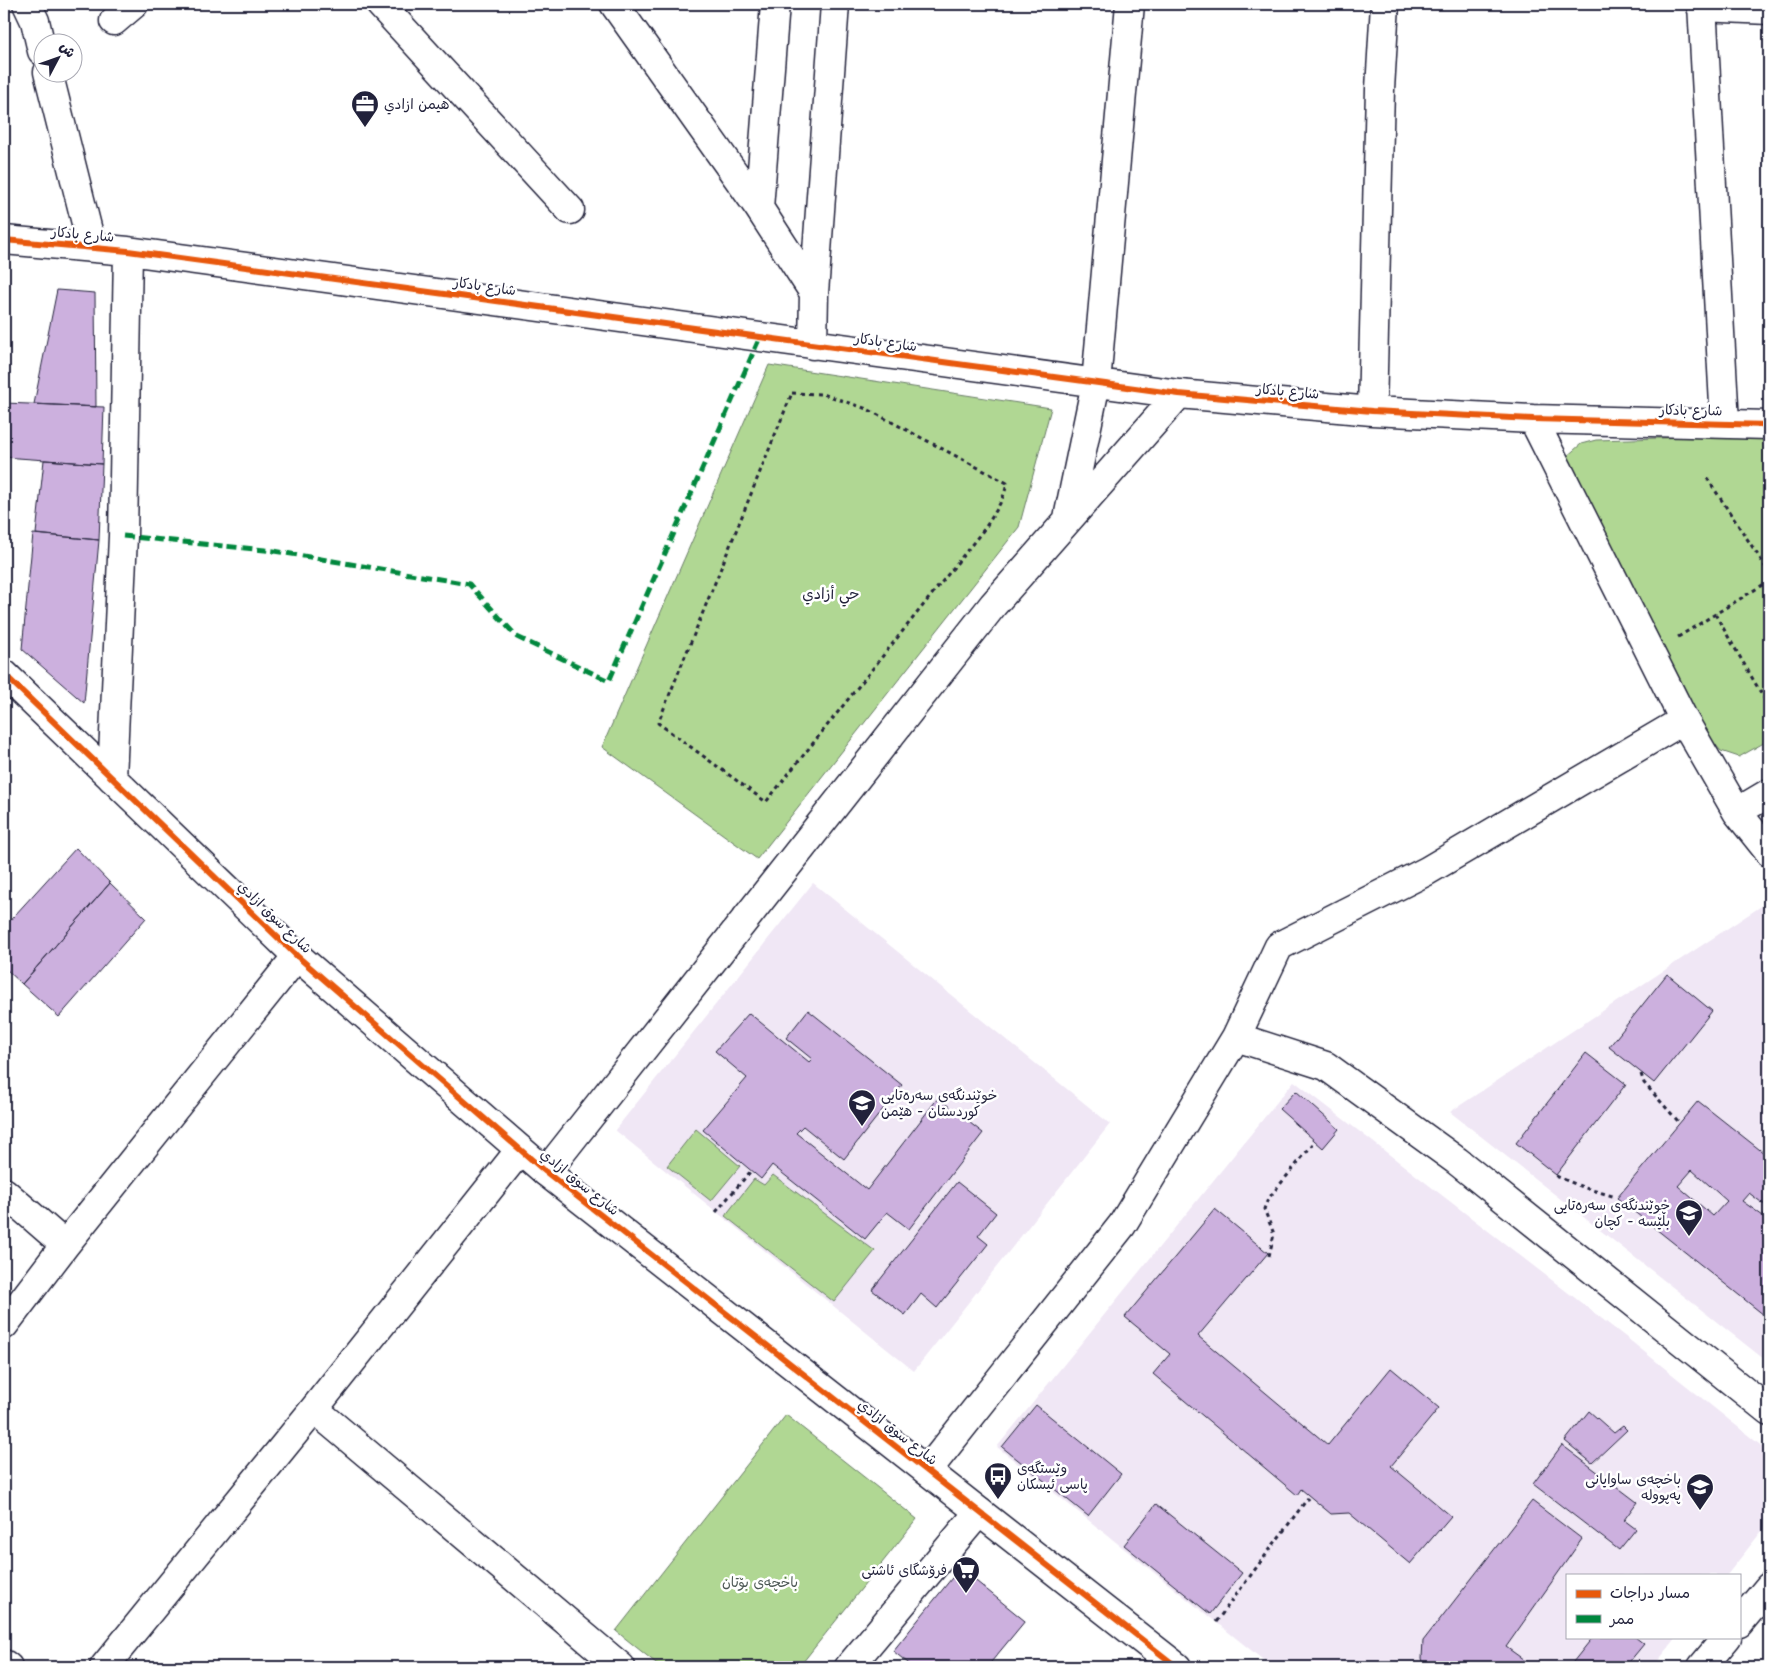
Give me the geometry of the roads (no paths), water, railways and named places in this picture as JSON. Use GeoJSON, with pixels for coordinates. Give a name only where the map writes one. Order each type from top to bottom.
{"type":"FeatureCollection","features":[{"type":"Feature","properties":{"kind":"street"},"geometry":{"type":"LineString","coordinates":[[27,4],[38,32]]}},
{"type":"Feature","properties":{"kind":"street"},"geometry":{"type":"LineString","coordinates":[[380,4],[570,210]]}},
{"type":"Feature","properties":{"kind":"street"},"geometry":{"type":"LineString","coordinates":[[614,4],[759,208],[814,293]]}},
{"type":"Feature","properties":{"kind":"street"},"geometry":{"type":"LineString","coordinates":[[759,208],[774,4]]}},
{"type":"Feature","properties":{"kind":"street"},"geometry":{"type":"LineString","coordinates":[[813,345],[814,293],[835,4]]}},
{"type":"Feature","properties":{"kind":"street"},"geometry":{"type":"LineString","coordinates":[[1068,519],[1096,383],[1130,4]]}},
{"type":"Feature","properties":{"kind":"street"},"geometry":{"type":"LineString","coordinates":[[1372,411],[1380,90],[1385,4]]}},
{"type":"Feature","properties":{"kind":"street"},"geometry":{"type":"LineString","coordinates":[[1725,423],[1702,5],[1769,10]]}},
{"type":"Feature","properties":{"kind":"street"},"geometry":{"type":"LineString","coordinates":[[51,82],[92,247]]}},
{"type":"Feature","properties":{"kind":"street","name":"شارع بادكار"},"geometry":{"type":"LineString","coordinates":[[4,240],[128,251],[1179,394],[1372,411],[1533,419],[1769,425]]}},
{"type":"Feature","properties":{"kind":"street"},"geometry":{"type":"LineString","coordinates":[[112,778],[123,536],[128,251]]}},
{"type":"Feature","properties":{"kind":"street"},"geometry":{"type":"LineString","coordinates":[[546,1172],[993,605],[1179,394]]}},
{"type":"Feature","properties":{"kind":"street"},"geometry":{"type":"LineString","coordinates":[[1533,419],[1684,720],[1737,812],[1769,852]]}},
{"type":"Feature","properties":{"kind":"street","name":"شارع سوق ازادي"},"geometry":{"type":"LineString","coordinates":[[4,674],[297,956],[520,1150],[1177,1667]]}},
{"type":"Feature","properties":{"kind":"street"},"geometry":{"type":"LineString","coordinates":[[928,1471],[1122,1225],[1236,1038],[1279,946],[1428,871],[1684,720]]}},
{"type":"Feature","properties":{"kind":"street"},"geometry":{"type":"LineString","coordinates":[[1737,812],[1769,793]]}},
{"type":"Feature","properties":{"kind":"street"},"geometry":{"type":"LineString","coordinates":[[4,1325],[65,1245],[297,956]]}},
{"type":"Feature","properties":{"kind":"street"},"geometry":{"type":"LineString","coordinates":[[1236,1038],[1326,1066],[1458,1161],[1769,1412]]}},
{"type":"Feature","properties":{"kind":"street"},"geometry":{"type":"LineString","coordinates":[[104,1667],[314,1409],[520,1150]]}},
{"type":"Feature","properties":{"kind":"street"},"geometry":{"type":"LineString","coordinates":[[4,1192],[65,1245]]}},
{"type":"Feature","properties":{"kind":"street"},"geometry":{"type":"LineString","coordinates":[[314,1409],[620,1667]]}},
{"type":"Feature","properties":{"kind":"street"},"geometry":{"type":"LineString","coordinates":[[849,1667],[979,1512]]}},
{"type":"Feature","properties":{"kind":"street"},"geometry":{"type":"LineString","coordinates":[[1740,1622],[1769,1587]]}},
{"type":"Feature","properties":{"kind":"street"},"geometry":{"type":"LineString","coordinates":[[1707,1666],[1726,1638]]}},
{"type":"Feature","properties":{"kind":"street"},"geometry":{"type":"LineString","coordinates":[[4,1664],[8,1667]]}},
{"type":"Feature","properties":{"kind":"place","name":"هيمن ازادي"},"geometry":{"type":"Point","coordinates":[365,128]}},
{"type":"Feature","properties":{"kind":"place","name":"خوێندنگەی سەرەتایی کوردستان - هێمن"},"geometry":{"type":"Point","coordinates":[862,1127]}},
{"type":"Feature","properties":{"kind":"place","name":"خوێندنگەی سەرەتایی بڵێسە - کچان"},"geometry":{"type":"Point","coordinates":[1689,1237]}},
{"type":"Feature","properties":{"kind":"place","name":"وێستگەی پاسی ئیسکان"},"geometry":{"type":"Point","coordinates":[998,1500]}},
{"type":"Feature","properties":{"kind":"place","name":"باخچەی ساوایانی پەپوولە"},"geometry":{"type":"Point","coordinates":[1700,1511]}},
{"type":"Feature","properties":{"kind":"place","name":"فرۆشگای ئاشتی"},"geometry":{"type":"Point","coordinates":[966,1594]}},
{"type":"Feature","properties":{"kind":"district","name":"حي أزادي"},"geometry":{"type":"Point","coordinates":[831,594]}},
{"type":"Feature","properties":{"kind":"park label","name":"باخچەی بۆتان"},"geometry":{"type":"Point","coordinates":[760,1582]}}]}
